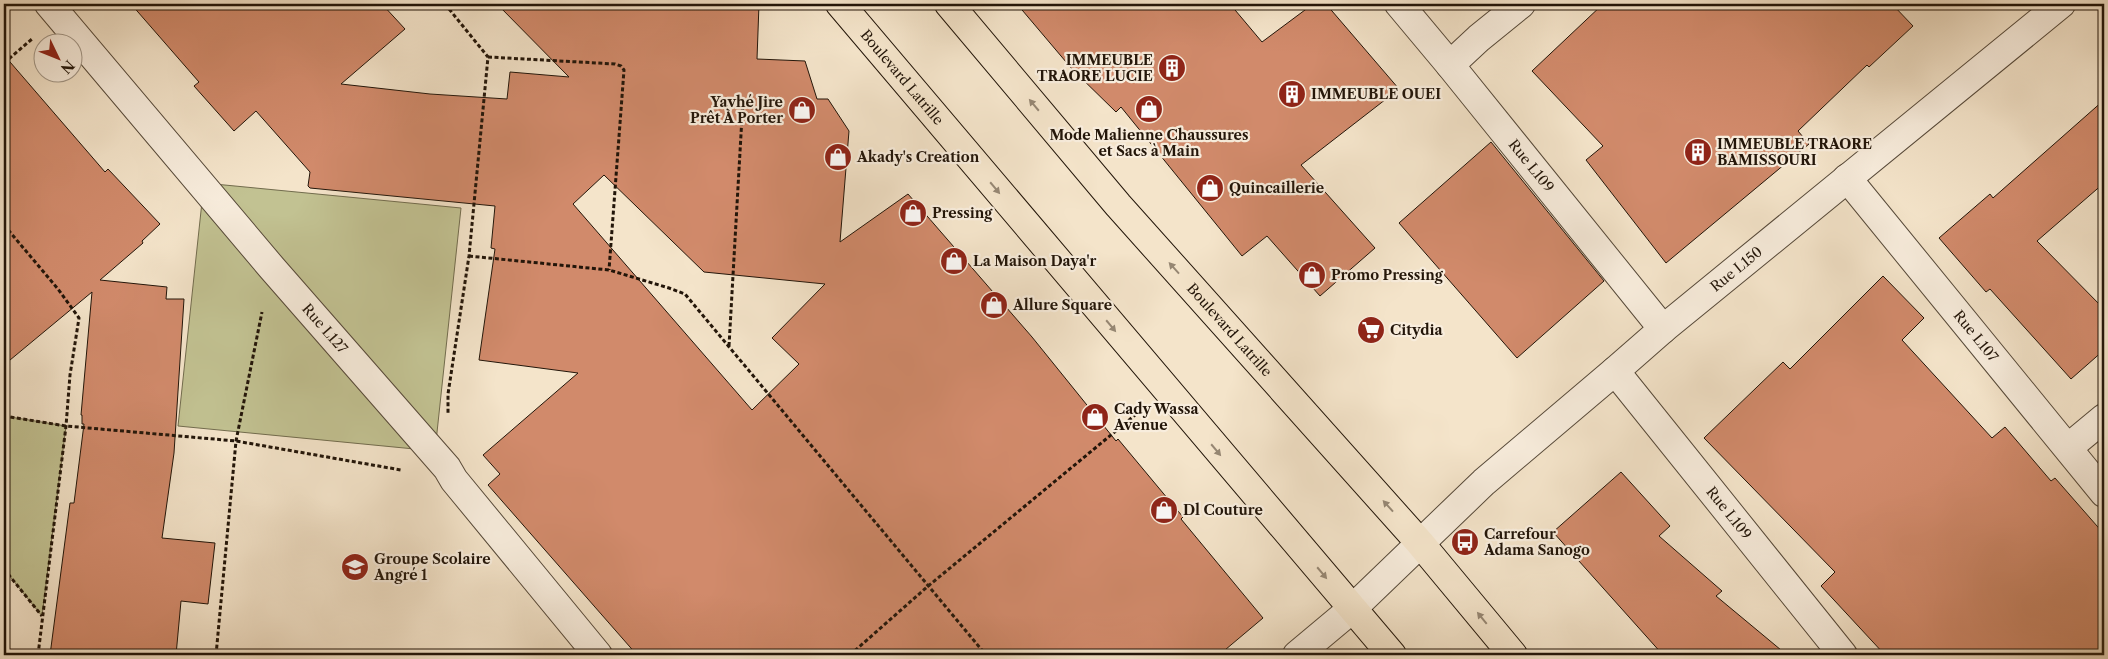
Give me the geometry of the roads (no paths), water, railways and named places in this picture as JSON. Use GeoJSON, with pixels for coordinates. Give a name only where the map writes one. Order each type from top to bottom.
{"type":"FeatureCollection","features":[{"type":"Feature","properties":{"kind":"main road","name":"Boulevard Latrille"},"geometry":{"type":"LineString","coordinates":[[840,4],[1165,390],[1392,655]]}},
{"type":"Feature","properties":{"kind":"main road","name":"Boulevard Latrille"},"geometry":{"type":"LineString","coordinates":[[949,4],[1118,205],[1420,542],[1513,655]]}},
{"type":"Feature","properties":{"kind":"street","name":"Rue L127"},"geometry":{"type":"LineString","coordinates":[[49,4],[272,268],[447,468],[454,480],[598,655]]}},
{"type":"Feature","properties":{"kind":"street","name":"Rue L109"},"geometry":{"type":"LineString","coordinates":[[1399,4],[1662,329]]}},
{"type":"Feature","properties":{"kind":"street"},"geometry":{"type":"LineString","coordinates":[[1450,65],[1521,4]]}},
{"type":"Feature","properties":{"kind":"street","name":"Rue L150"},"geometry":{"type":"LineString","coordinates":[[1297,655],[1352,609],[1484,482],[1616,371],[1662,329],[2061,4]]}},
{"type":"Feature","properties":{"kind":"street","name":"Rue L107"},"geometry":{"type":"LineString","coordinates":[[1847,178],[2069,447],[2104,493]]}},
{"type":"Feature","properties":{"kind":"street","name":"Rue L109"},"geometry":{"type":"LineString","coordinates":[[1616,371],[1843,655]]}},
{"type":"Feature","properties":{"kind":"street"},"geometry":{"type":"LineString","coordinates":[[2069,447],[2104,418]]}},
{"type":"Feature","properties":{"kind":"place","name":"IMMEUBLE TRAORE LUCIE"},"geometry":{"type":"Point","coordinates":[1172,68]}},
{"type":"Feature","properties":{"kind":"place","name":"IMMEUBLE OUEI"},"geometry":{"type":"Point","coordinates":[1292,94]}},
{"type":"Feature","properties":{"kind":"place","name":"Mode Malienne Chaussures et Sacs à Main"},"geometry":{"type":"Point","coordinates":[1149,109]}},
{"type":"Feature","properties":{"kind":"place","name":"Yavhé Jire Prêt À Porter"},"geometry":{"type":"Point","coordinates":[802,110]}},
{"type":"Feature","properties":{"kind":"place","name":"IMMEUBLE TRAORE BAMISSOURI"},"geometry":{"type":"Point","coordinates":[1698,152]}},
{"type":"Feature","properties":{"kind":"place","name":"Akady's Creation"},"geometry":{"type":"Point","coordinates":[838,157]}},
{"type":"Feature","properties":{"kind":"place","name":"Quincaillerie"},"geometry":{"type":"Point","coordinates":[1210,188]}},
{"type":"Feature","properties":{"kind":"place","name":"Pressing"},"geometry":{"type":"Point","coordinates":[913,213]}},
{"type":"Feature","properties":{"kind":"place","name":"La Maison Daya'r"},"geometry":{"type":"Point","coordinates":[954,261]}},
{"type":"Feature","properties":{"kind":"place","name":"Promo Pressing"},"geometry":{"type":"Point","coordinates":[1312,275]}},
{"type":"Feature","properties":{"kind":"place","name":"Allure Square"},"geometry":{"type":"Point","coordinates":[994,305]}},
{"type":"Feature","properties":{"kind":"place","name":"Citydia"},"geometry":{"type":"Point","coordinates":[1371,330]}},
{"type":"Feature","properties":{"kind":"place","name":"Cady Wassa Avenue"},"geometry":{"type":"Point","coordinates":[1095,417]}},
{"type":"Feature","properties":{"kind":"place","name":"Dl Couture"},"geometry":{"type":"Point","coordinates":[1164,510]}},
{"type":"Feature","properties":{"kind":"place","name":"Carrefour Adama Sanogo"},"geometry":{"type":"Point","coordinates":[1465,542]}},
{"type":"Feature","properties":{"kind":"place","name":"Groupe Scolaire Angré 1"},"geometry":{"type":"Point","coordinates":[355,567]}}]}
